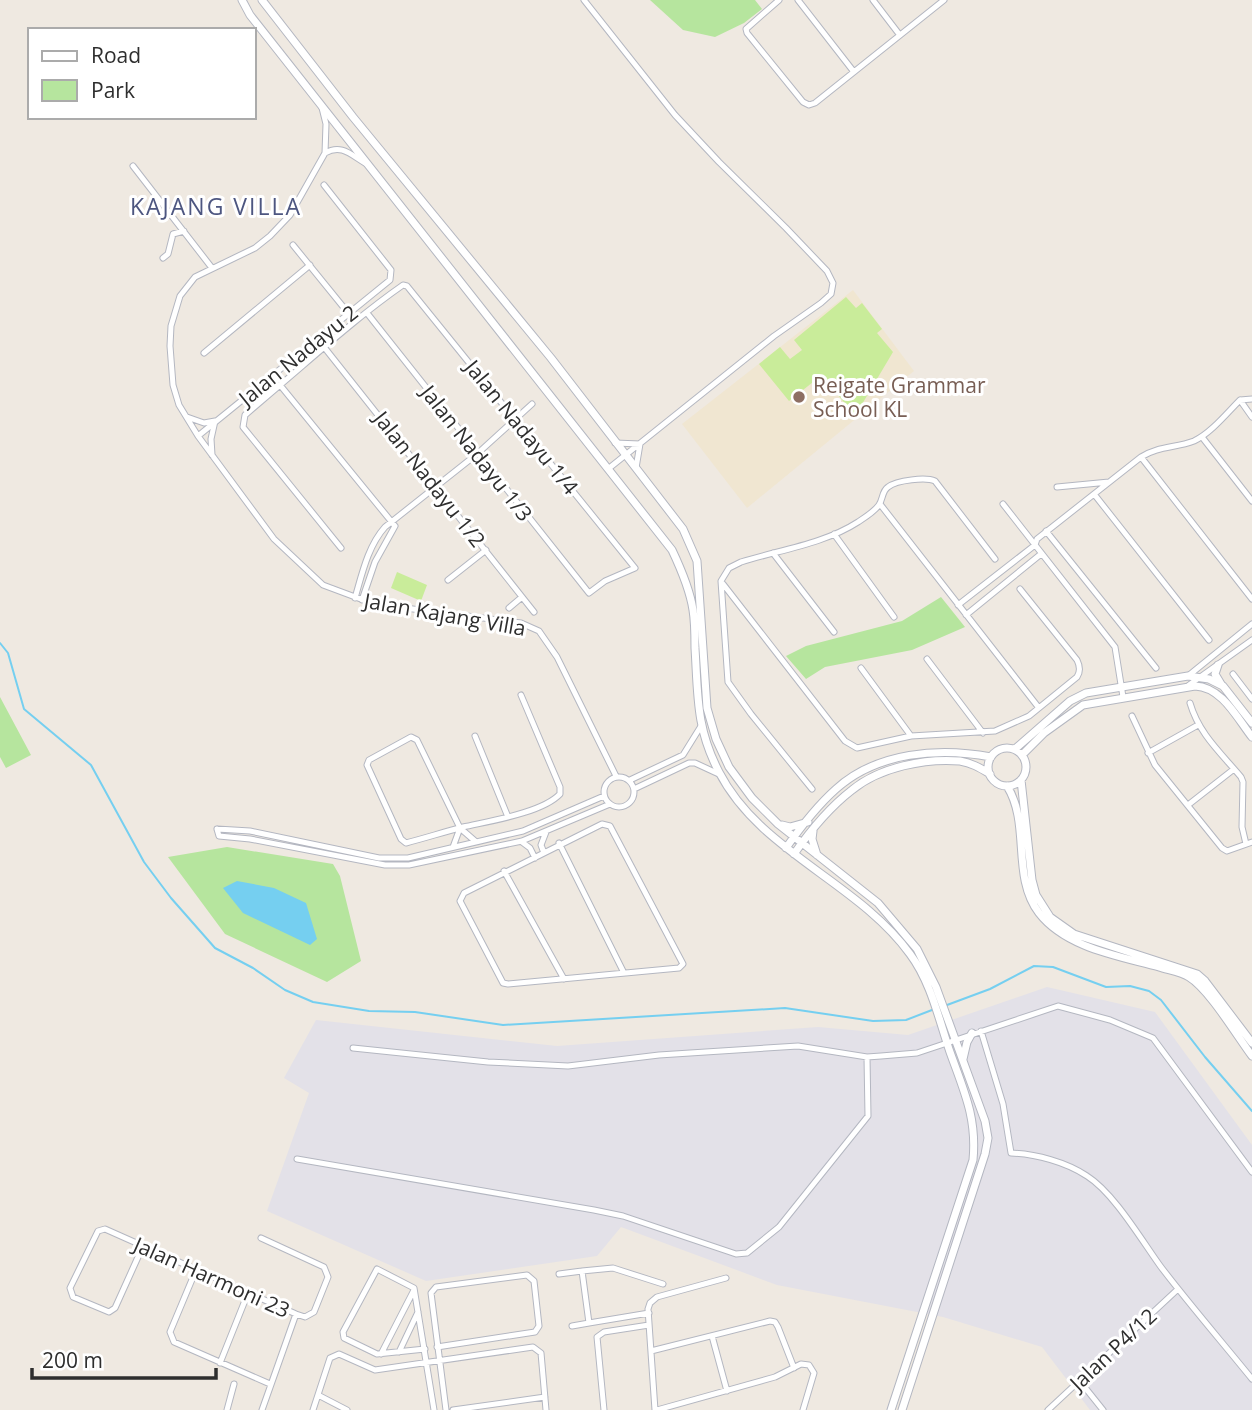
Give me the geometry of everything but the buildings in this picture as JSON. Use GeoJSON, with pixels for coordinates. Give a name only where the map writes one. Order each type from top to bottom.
{"type":"FeatureCollection","features":[{"type":"Feature","properties":{"kind":"street"},"geometry":{"type":"LineString","coordinates":[[242,0],[250,15],[662,535],[680,567],[693,611],[698,709],[705,743],[720,775],[765,830],[851,894],[888,928],[912,956],[933,988]]}},
{"type":"Feature","properties":{"kind":"street"},"geometry":{"type":"LineString","coordinates":[[262,0],[353,117],[551,358],[676,519],[695,552],[707,708],[716,739],[729,767],[752,798],[778,824],[878,902],[918,949],[946,1026],[955,1038],[985,1122],[988,1138],[902,1410]]}},
{"type":"Feature","properties":{"kind":"street"},"geometry":{"type":"LineString","coordinates":[[584,0],[676,115],[827,271],[833,282],[831,294],[821,303],[775,336],[608,469]]}},
{"type":"Feature","properties":{"kind":"street"},"geometry":{"type":"LineString","coordinates":[[779,0],[747,29],[750,38],[803,102],[809,105],[815,103],[899,33],[944,0]]}},
{"type":"Feature","properties":{"kind":"street"},"geometry":{"type":"LineString","coordinates":[[798,0],[854,72]]}},
{"type":"Feature","properties":{"kind":"street"},"geometry":{"type":"LineString","coordinates":[[873,0],[899,33]]}},
{"type":"Feature","properties":{"kind":"street","name":"Jalan Kajang Villa"},"geometry":{"type":"LineString","coordinates":[[321,104],[326,124],[325,153],[300,200],[282,224],[255,248],[195,277],[184,289],[172,326],[171,363],[173,385],[179,405],[212,456],[274,539],[323,585],[374,604],[521,623],[539,631],[557,657],[615,776]]}},
{"type":"Feature","properties":{"kind":"street"},"geometry":{"type":"LineString","coordinates":[[325,153],[334,148],[343,149],[370,167]]}},
{"type":"Feature","properties":{"kind":"street"},"geometry":{"type":"LineString","coordinates":[[133,166],[212,268]]}},
{"type":"Feature","properties":{"kind":"street","name":"Jalan Nadayu 2"},"geometry":{"type":"LineString","coordinates":[[198,436],[390,279],[391,270],[324,185]]}},
{"type":"Feature","properties":{"kind":"street"},"geometry":{"type":"LineString","coordinates":[[163,258],[168,254],[173,234],[184,231]]}},
{"type":"Feature","properties":{"kind":"street"},"geometry":{"type":"LineString","coordinates":[[293,245],[349,314]]}},
{"type":"Feature","properties":{"kind":"street"},"geometry":{"type":"LineString","coordinates":[[204,353],[310,265]]}},
{"type":"Feature","properties":{"kind":"street","name":"Jalan Nadayu 1/4"},"geometry":{"type":"LineString","coordinates":[[367,313],[403,285],[407,286],[635,568],[589,593]]}},
{"type":"Feature","properties":{"kind":"street"},"geometry":{"type":"LineString","coordinates":[[341,548],[243,427],[245,415],[367,313]]}},
{"type":"Feature","properties":{"kind":"street","name":"Jalan Nadayu 1/3"},"geometry":{"type":"LineString","coordinates":[[367,313],[589,593]]}},
{"type":"Feature","properties":{"kind":"street","name":"Jalan Nadayu 1/2"},"geometry":{"type":"LineString","coordinates":[[324,347],[534,612]]}},
{"type":"Feature","properties":{"kind":"street"},"geometry":{"type":"LineString","coordinates":[[280,385],[393,524]]}},
{"type":"Feature","properties":{"kind":"street"},"geometry":{"type":"LineString","coordinates":[[958,605],[1035,545],[1037,539],[1046,531],[1141,457],[1153,449],[1192,442],[1202,437],[1240,400],[1252,399]]}},
{"type":"Feature","properties":{"kind":"street"},"geometry":{"type":"LineString","coordinates":[[1240,400],[1252,417]]}},
{"type":"Feature","properties":{"kind":"street"},"geometry":{"type":"LineString","coordinates":[[359,599],[365,567],[379,534],[435,485],[477,454],[532,404]]}},
{"type":"Feature","properties":{"kind":"street"},"geometry":{"type":"LineString","coordinates":[[185,415],[193,421],[215,421],[211,439],[212,456]]}},
{"type":"Feature","properties":{"kind":"street"},"geometry":{"type":"LineString","coordinates":[[1202,437],[1252,502]]}},
{"type":"Feature","properties":{"kind":"street"},"geometry":{"type":"LineString","coordinates":[[615,443],[640,444]]}},
{"type":"Feature","properties":{"kind":"street"},"geometry":{"type":"LineString","coordinates":[[636,469],[640,444]]}},
{"type":"Feature","properties":{"kind":"street"},"geometry":{"type":"LineString","coordinates":[[1141,457],[1252,599]]}},
{"type":"Feature","properties":{"kind":"street"},"geometry":{"type":"LineString","coordinates":[[812,789],[728,682],[721,581],[729,568],[834,534],[857,523],[880,504],[886,488],[891,485],[932,479],[995,559]]}},
{"type":"Feature","properties":{"kind":"street"},"geometry":{"type":"LineString","coordinates":[[1057,487],[1109,482]]}},
{"type":"Feature","properties":{"kind":"street"},"geometry":{"type":"LineString","coordinates":[[1094,494],[1209,640]]}},
{"type":"Feature","properties":{"kind":"street"},"geometry":{"type":"LineString","coordinates":[[880,504],[1039,708]]}},
{"type":"Feature","properties":{"kind":"street"},"geometry":{"type":"LineString","coordinates":[[1003,504],[1115,647],[1123,697]]}},
{"type":"Feature","properties":{"kind":"street"},"geometry":{"type":"LineString","coordinates":[[344,593],[362,587],[393,524]]}},
{"type":"Feature","properties":{"kind":"street"},"geometry":{"type":"LineString","coordinates":[[1046,531],[1156,668]]}},
{"type":"Feature","properties":{"kind":"street"},"geometry":{"type":"LineString","coordinates":[[834,534],[894,617]]}},
{"type":"Feature","properties":{"kind":"street"},"geometry":{"type":"LineString","coordinates":[[448,580],[486,550]]}},
{"type":"Feature","properties":{"kind":"street"},"geometry":{"type":"LineString","coordinates":[[370,551],[378,555]]}},
{"type":"Feature","properties":{"kind":"street"},"geometry":{"type":"LineString","coordinates":[[773,553],[834,632]]}},
{"type":"Feature","properties":{"kind":"street"},"geometry":{"type":"LineString","coordinates":[[966,615],[1041,554]]}},
{"type":"Feature","properties":{"kind":"street"},"geometry":{"type":"LineString","coordinates":[[365,567],[372,570]]}},
{"type":"Feature","properties":{"kind":"street"},"geometry":{"type":"LineString","coordinates":[[1006,568],[1013,577]]}},
{"type":"Feature","properties":{"kind":"street"},"geometry":{"type":"LineString","coordinates":[[721,581],[849,745],[857,748],[911,736],[983,733],[1017,722],[1077,677],[1080,665],[1020,589]]}},
{"type":"Feature","properties":{"kind":"street"},"geometry":{"type":"LineString","coordinates":[[362,587],[374,604]]}},
{"type":"Feature","properties":{"kind":"street"},"geometry":{"type":"LineString","coordinates":[[721,598],[725,594],[733,596]]}},
{"type":"Feature","properties":{"kind":"street"},"geometry":{"type":"LineString","coordinates":[[509,608],[522,597]]}},
{"type":"Feature","properties":{"kind":"street"},"geometry":{"type":"LineString","coordinates":[[1188,676],[1252,624]]}},
{"type":"Feature","properties":{"kind":"street"},"geometry":{"type":"LineString","coordinates":[[1184,687],[1252,640]]}},
{"type":"Feature","properties":{"kind":"street"},"geometry":{"type":"LineString","coordinates":[[927,659],[983,733]]}},
{"type":"Feature","properties":{"kind":"street"},"geometry":{"type":"LineString","coordinates":[[1218,665],[1215,674],[1252,723]]}},
{"type":"Feature","properties":{"kind":"street"},"geometry":{"type":"LineString","coordinates":[[860,668],[911,736]]}},
{"type":"Feature","properties":{"kind":"street"},"geometry":{"type":"LineString","coordinates":[[1233,674],[1252,699]]}},
{"type":"Feature","properties":{"kind":"street"},"geometry":{"type":"LineString","coordinates":[[1018,752],[1040,725],[1070,701],[1086,693],[1188,676],[1202,677],[1223,686]]}},
{"type":"Feature","properties":{"kind":"street"},"geometry":{"type":"LineString","coordinates":[[1018,752],[1083,705],[1184,687],[1203,686],[1217,694],[1252,737]]}},
{"type":"Feature","properties":{"kind":"street"},"geometry":{"type":"LineString","coordinates":[[475,841],[460,828],[417,740],[411,737],[369,760],[367,765],[401,839],[406,843],[460,828],[508,817],[553,801],[560,794],[560,787],[521,695]]}},
{"type":"Feature","properties":{"kind":"street"},"geometry":{"type":"LineString","coordinates":[[1132,716],[1148,753],[1227,851],[1249,843],[1241,827],[1243,782],[1198,725],[1190,703]]}},
{"type":"Feature","properties":{"kind":"street"},"geometry":{"type":"LineString","coordinates":[[1148,753],[1198,725]]}},
{"type":"Feature","properties":{"kind":"street"},"geometry":{"type":"LineString","coordinates":[[630,780],[634,789],[629,803],[620,807],[610,804],[604,796],[604,786],[615,776],[630,780],[683,755],[701,726]]}},
{"type":"Feature","properties":{"kind":"street"},"geometry":{"type":"LineString","coordinates":[[475,736],[508,817]]}},
{"type":"Feature","properties":{"kind":"street"},"geometry":{"type":"LineString","coordinates":[[1252,1043],[1197,974],[1074,934],[1050,917],[1036,895],[1032,880],[1021,780],[1026,763],[1018,752],[1002,749],[991,757],[988,768],[990,774],[994,780],[1007,786],[1013,795],[1018,815],[1023,866],[1031,900],[1051,926],[1075,941],[1188,976],[1204,991],[1252,1056]]}},
{"type":"Feature","properties":{"kind":"street"},"geometry":{"type":"LineString","coordinates":[[786,848],[836,789],[886,762],[920,753],[944,751],[963,751],[991,757]]}},
{"type":"Feature","properties":{"kind":"street"},"geometry":{"type":"LineString","coordinates":[[794,854],[853,789],[866,780],[922,763],[961,761],[990,774]]}},
{"type":"Feature","properties":{"kind":"street"},"geometry":{"type":"LineString","coordinates":[[634,789],[689,763],[695,763],[720,775]]}},
{"type":"Feature","properties":{"kind":"street"},"geometry":{"type":"LineString","coordinates":[[1188,805],[1234,769]]}},
{"type":"Feature","properties":{"kind":"street"},"geometry":{"type":"LineString","coordinates":[[1007,786],[1021,780]]}},
{"type":"Feature","properties":{"kind":"street"},"geometry":{"type":"LineString","coordinates":[[604,796],[523,831],[408,858],[379,858],[250,831],[217,829],[219,836],[250,839],[385,865],[409,865],[522,841],[610,804]]}},
{"type":"Feature","properties":{"kind":"street"},"geometry":{"type":"LineString","coordinates":[[778,824],[790,827],[808,822]]}},
{"type":"Feature","properties":{"kind":"street"},"geometry":{"type":"LineString","coordinates":[[602,824],[610,826],[682,964],[679,968],[503,983],[460,901],[464,893],[544,853],[559,843],[602,824]]}},
{"type":"Feature","properties":{"kind":"street"},"geometry":{"type":"LineString","coordinates":[[453,848],[460,828]]}},
{"type":"Feature","properties":{"kind":"street"},"geometry":{"type":"LineString","coordinates":[[814,830],[812,839],[817,855]]}},
{"type":"Feature","properties":{"kind":"street"},"geometry":{"type":"LineString","coordinates":[[544,853],[541,845],[545,832]]}},
{"type":"Feature","properties":{"kind":"street"},"geometry":{"type":"LineString","coordinates":[[522,841],[530,848],[534,858]]}},
{"type":"Feature","properties":{"kind":"street"},"geometry":{"type":"LineString","coordinates":[[559,843],[624,973]]}},
{"type":"Feature","properties":{"kind":"street"},"geometry":{"type":"LineString","coordinates":[[504,871],[564,979]]}},
{"type":"Feature","properties":{"kind":"street"},"geometry":{"type":"LineString","coordinates":[[353,1048],[488,1062],[568,1066],[659,1055],[798,1046],[867,1057],[917,1053],[955,1038],[1058,1006],[1110,1020],[1150,1036],[1252,1172]]}},
{"type":"Feature","properties":{"kind":"street"},"geometry":{"type":"LineString","coordinates":[[946,1026],[957,1032],[970,1034]]}},
{"type":"Feature","properties":{"kind":"street"},"geometry":{"type":"LineString","coordinates":[[891,1410],[973,1160],[975,1130],[946,1041],[946,1026]]}},
{"type":"Feature","properties":{"kind":"street"},"geometry":{"type":"LineString","coordinates":[[981,1031],[1003,1104],[1011,1153],[1057,1163],[1089,1177],[1107,1194],[1178,1289],[1252,1379]]}},
{"type":"Feature","properties":{"kind":"street"},"geometry":{"type":"LineString","coordinates":[[963,1061],[970,1034]]}},
{"type":"Feature","properties":{"kind":"street"},"geometry":{"type":"LineString","coordinates":[[296,1159],[594,1209],[624,1216],[736,1254],[747,1253],[779,1227],[868,1116],[867,1057]]}},
{"type":"Feature","properties":{"kind":"street","name":"Jalan Harmoni 23"},"geometry":{"type":"LineString","coordinates":[[143,1246],[115,1308],[109,1312],[73,1297],[70,1288],[98,1231],[105,1229],[296,1314],[305,1317],[314,1312],[328,1277],[324,1267],[261,1238]]}},
{"type":"Feature","properties":{"kind":"street"},"geometry":{"type":"LineString","coordinates":[[559,1275],[613,1268],[663,1284]]}},
{"type":"Feature","properties":{"kind":"street"},"geometry":{"type":"LineString","coordinates":[[425,1349],[381,1354],[345,1340],[343,1332],[377,1269],[410,1285],[414,1290],[428,1361],[434,1409],[425,1410]]}},
{"type":"Feature","properties":{"kind":"street"},"geometry":{"type":"LineString","coordinates":[[196,1270],[170,1332],[171,1338],[174,1342],[270,1384]]}},
{"type":"Feature","properties":{"kind":"street"},"geometry":{"type":"LineString","coordinates":[[582,1271],[589,1323]]}},
{"type":"Feature","properties":{"kind":"street"},"geometry":{"type":"LineString","coordinates":[[438,1347],[535,1332],[539,1326],[534,1281],[527,1275],[436,1287],[431,1293],[446,1410]]}},
{"type":"Feature","properties":{"kind":"street"},"geometry":{"type":"LineString","coordinates":[[726,1278],[657,1297],[650,1303],[649,1325],[656,1410],[681,1407],[775,1377],[801,1364],[808,1365],[814,1373],[803,1410]]}},
{"type":"Feature","properties":{"kind":"street","name":"Jalan P4/12"},"geometry":{"type":"LineString","coordinates":[[1048,1410],[1178,1289]]}},
{"type":"Feature","properties":{"kind":"street"},"geometry":{"type":"LineString","coordinates":[[381,1354],[414,1290]]}},
{"type":"Feature","properties":{"kind":"street"},"geometry":{"type":"LineString","coordinates":[[220,1363],[248,1293]]}},
{"type":"Feature","properties":{"kind":"street"},"geometry":{"type":"LineString","coordinates":[[399,1352],[418,1312]]}},
{"type":"Feature","properties":{"kind":"street"},"geometry":{"type":"LineString","coordinates":[[572,1326],[649,1313]]}},
{"type":"Feature","properties":{"kind":"street"},"geometry":{"type":"LineString","coordinates":[[261,1410],[296,1314]]}},
{"type":"Feature","properties":{"kind":"street"},"geometry":{"type":"LineString","coordinates":[[651,1351],[770,1321],[775,1322],[794,1368]]}},
{"type":"Feature","properties":{"kind":"street"},"geometry":{"type":"LineString","coordinates":[[604,1410],[597,1337],[604,1332],[649,1325]]}},
{"type":"Feature","properties":{"kind":"street"},"geometry":{"type":"LineString","coordinates":[[712,1336],[727,1391]]}},
{"type":"Feature","properties":{"kind":"street"},"geometry":{"type":"LineString","coordinates":[[313,1410],[330,1358],[334,1354],[375,1370],[533,1347],[541,1353],[546,1410]]}},
{"type":"Feature","properties":{"kind":"street"},"geometry":{"type":"LineString","coordinates":[[1079,1380],[1103,1410]]}},
{"type":"Feature","properties":{"kind":"street"},"geometry":{"type":"LineString","coordinates":[[227,1410],[234,1384]]}},
{"type":"Feature","properties":{"kind":"street"},"geometry":{"type":"LineString","coordinates":[[318,1395],[347,1410]]}},
{"type":"Feature","properties":{"kind":"street"},"geometry":{"type":"LineString","coordinates":[[453,1410],[492,1407],[545,1397]]}},
{"type":"Feature","properties":{"kind":"shaded area","name":"Reigate Grammar School KL"},"geometry":{"type":"Polygon","coordinates":[[[853,290],[914,371],[747,508],[682,424],[853,290]]]}},
{"type":"Feature","properties":{"kind":"shaded area"},"geometry":{"type":"Polygon","coordinates":[[[1047,987],[1155,1012],[1252,1145],[1252,1410],[1090,1410],[1042,1347],[943,1317],[777,1285],[621,1227],[597,1256],[426,1281],[267,1211],[309,1093],[284,1078],[316,1020],[557,1046],[818,1027],[908,1035],[1047,987]]]}},
{"type":"Feature","properties":{"kind":"green space"},"geometry":{"type":"Polygon","coordinates":[[[650,0],[755,0],[762,9],[744,23],[715,37],[683,30],[650,0]]]}},
{"type":"Feature","properties":{"kind":"green space"},"geometry":{"type":"Polygon","coordinates":[[[846,297],[856,308],[862,303],[882,329],[877,333],[893,352],[855,416],[822,375],[789,401],[759,364],[780,347],[790,359],[802,350],[794,340],[846,297]]]}},
{"type":"Feature","properties":{"kind":"green space"},"geometry":{"type":"Polygon","coordinates":[[[397,572],[427,585],[421,601],[391,588],[397,572]]]}},
{"type":"Feature","properties":{"kind":"green space"},"geometry":{"type":"Polygon","coordinates":[[[941,597],[965,627],[912,650],[825,667],[806,679],[786,656],[806,646],[902,621],[941,597]]]}},
{"type":"Feature","properties":{"kind":"green space"},"geometry":{"type":"Polygon","coordinates":[[[0,697],[31,755],[6,768],[0,757],[0,697]]]}},
{"type":"Feature","properties":{"kind":"green space"},"geometry":{"type":"Polygon","coordinates":[[[227,847],[333,864],[340,876],[361,961],[327,982],[225,934],[168,857],[227,847]]]}},
{"type":"Feature","properties":{"kind":"water"},"geometry":{"type":"Polygon","coordinates":[[[237,881],[274,888],[306,903],[317,939],[310,945],[243,913],[223,888],[237,881]]]}},
{"type":"Feature","properties":{"kind":"waterway"},"geometry":{"type":"LineString","coordinates":[[0,643],[8,653],[24,709],[91,765],[144,862],[171,898],[215,948],[253,968],[285,990],[313,1002],[369,1011],[415,1012],[503,1025],[785,1008],[873,1021],[906,1020],[932,1010]]}},
{"type":"Feature","properties":{"kind":"waterway"},"geometry":{"type":"LineString","coordinates":[[947,1005],[990,989],[1034,966],[1053,967],[1106,987],[1130,986],[1149,991],[1161,1000],[1205,1057],[1252,1111]]}},
{"type":"Feature","properties":{"kind":"place","name":"Reigate Grammar School KL"},"geometry":{"type":"Point","coordinates":[799,397]}},
{"type":"Feature","properties":{"kind":"district","name":"KAJANG VILLA"},"geometry":{"type":"Point","coordinates":[216,206]}}]}
